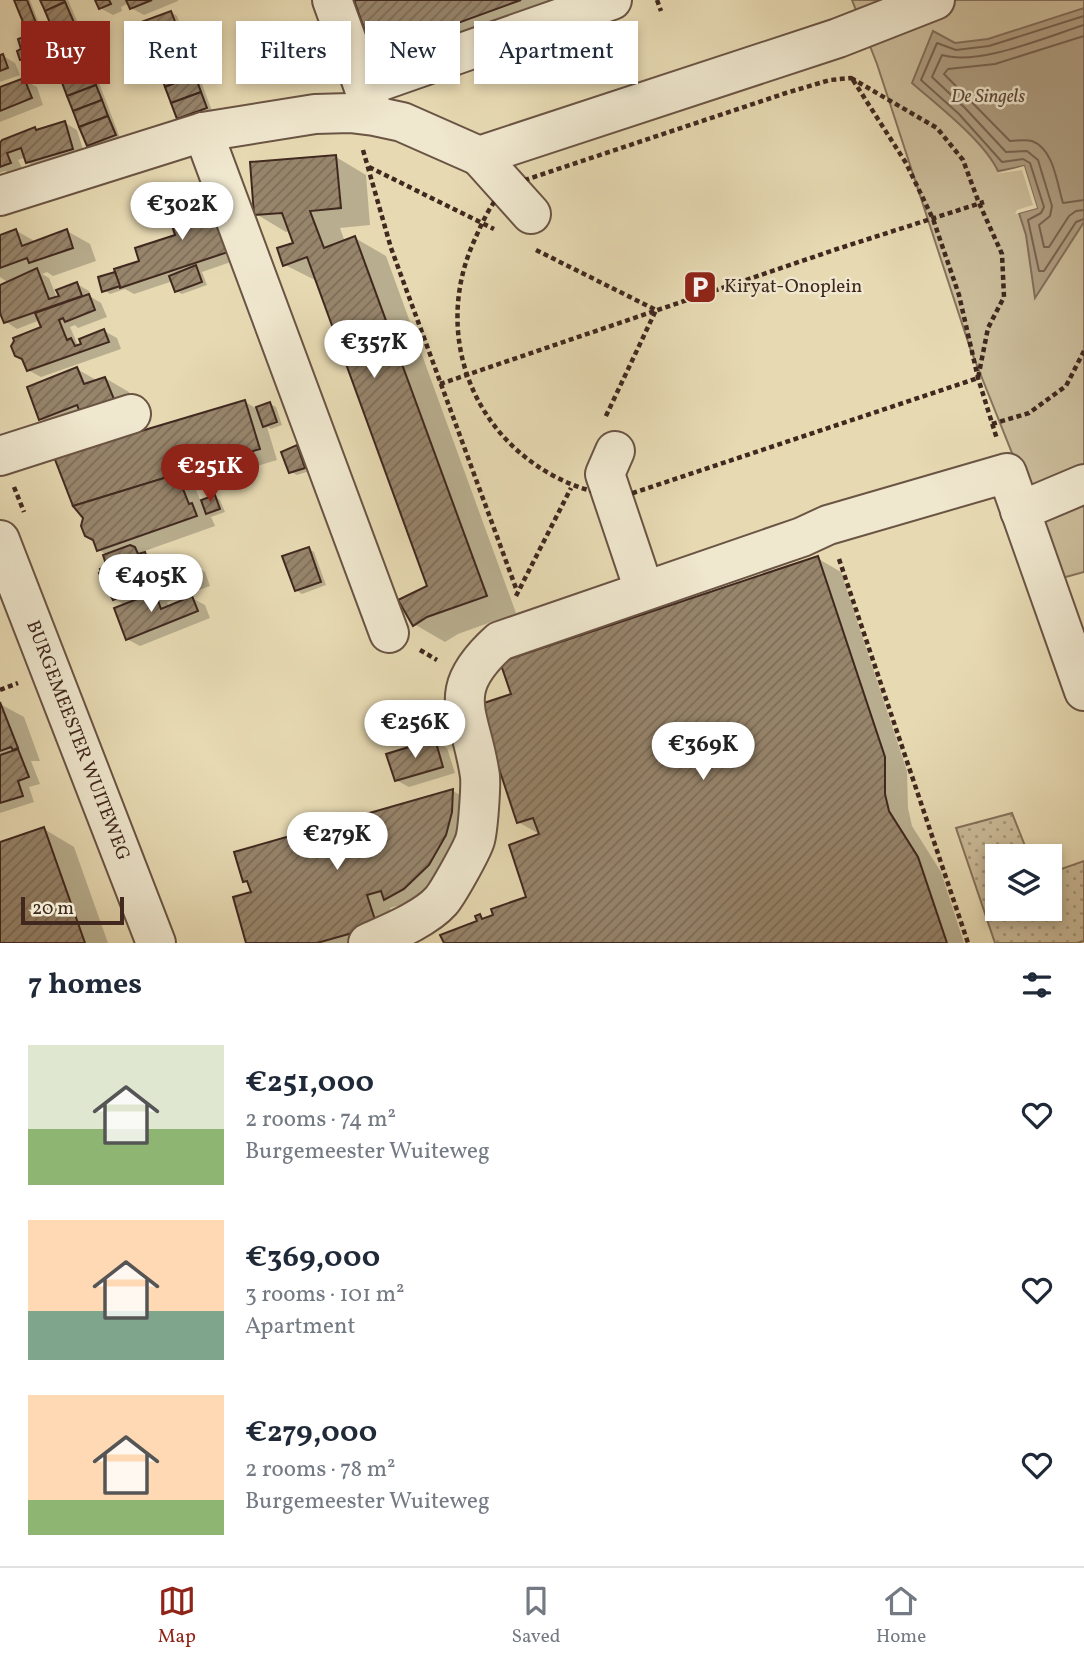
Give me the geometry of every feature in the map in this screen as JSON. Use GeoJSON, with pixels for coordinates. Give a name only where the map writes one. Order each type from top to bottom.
{"type":"FeatureCollection","features":[{"type":"Feature","properties":{"kind":"street"},"geometry":{"type":"LineString","coordinates":[[332,0],[363,105],[479,156],[517,221]]}},
{"type":"Feature","properties":{"kind":"street"},"geometry":{"type":"LineString","coordinates":[[0,196],[203,132],[363,105],[612,0]]}},
{"type":"Feature","properties":{"kind":"street"},"geometry":{"type":"LineString","coordinates":[[479,156],[838,37],[935,0]]}},
{"type":"Feature","properties":{"kind":"street"},"geometry":{"type":"LineString","coordinates":[[203,132],[389,633]]}},
{"type":"Feature","properties":{"kind":"street"},"geometry":{"type":"LineString","coordinates":[[0,456],[131,414]]}},
{"type":"Feature","properties":{"kind":"street"},"geometry":{"type":"LineString","coordinates":[[609,436],[605,474],[644,590]]}},
{"type":"Feature","properties":{"kind":"street"},"geometry":{"type":"LineString","coordinates":[[368,943],[405,927],[441,901],[475,840],[480,778],[463,700],[469,677],[481,658],[500,640],[815,531],[1007,473],[1084,691]]}},
{"type":"Feature","properties":{"kind":"street"},"geometry":{"type":"LineString","coordinates":[[1020,511],[1084,484]]}},
{"type":"Feature","properties":{"kind":"street","name":"BURGEMEESTER WUITEWEG"},"geometry":{"type":"LineString","coordinates":[[0,540],[156,943]]}},
{"type":"Feature","properties":{"kind":"path"},"geometry":{"type":"LineString","coordinates":[[657,0],[661,11]]}},
{"type":"Feature","properties":{"kind":"path"},"geometry":{"type":"LineString","coordinates":[[838,37],[851,78],[906,163],[933,219],[959,295],[992,424],[1029,413],[1066,386],[1084,351]]}},
{"type":"Feature","properties":{"kind":"path"},"geometry":{"type":"LineString","coordinates":[[517,221],[525,180],[786,93],[830,80],[851,78],[937,128],[963,160],[981,202],[1002,254],[1004,297],[988,328],[978,377]]}},
{"type":"Feature","properties":{"kind":"path"},"geometry":{"type":"LineString","coordinates":[[363,105],[369,167],[391,248],[517,591]]}},
{"type":"Feature","properties":{"kind":"path"},"geometry":{"type":"LineString","coordinates":[[369,167],[482,224],[517,221],[656,310]]}},
{"type":"Feature","properties":{"kind":"path"},"geometry":{"type":"LineString","coordinates":[[440,383],[981,202]]}},
{"type":"Feature","properties":{"kind":"path"},"geometry":{"type":"LineString","coordinates":[[482,224],[517,221]]}},
{"type":"Feature","properties":{"kind":"path"},"geometry":{"type":"LineString","coordinates":[[482,224],[464,268],[459,296],[459,339],[466,374],[478,403],[496,430],[535,466],[573,487],[612,496],[633,493],[978,377]]}},
{"type":"Feature","properties":{"kind":"path"},"geometry":{"type":"LineString","coordinates":[[609,436],[656,310]]}},
{"type":"Feature","properties":{"kind":"path"},"geometry":{"type":"LineString","coordinates":[[500,640],[517,591],[578,476]]}},
{"type":"Feature","properties":{"kind":"path"},"geometry":{"type":"LineString","coordinates":[[815,531],[968,943]]}},
{"type":"Feature","properties":{"kind":"path"},"geometry":{"type":"LineString","coordinates":[[389,633],[469,677]]}},
{"type":"Feature","properties":{"kind":"path"},"geometry":{"type":"LineString","coordinates":[[0,690],[22,682]]}},
{"type":"Feature","properties":{"kind":"green space","name":"De Singels"},"geometry":{"type":"Polygon","coordinates":[[[852,0],[1084,0],[1084,572],[1062,578],[970,348],[877,64],[852,0]]]}},
{"type":"Feature","properties":{"kind":"green space"},"geometry":{"type":"Polygon","coordinates":[[[1012,813],[1024,844],[985,844],[985,914],[956,828],[1012,813]]]}},
{"type":"Feature","properties":{"kind":"green space"},"geometry":{"type":"Polygon","coordinates":[[[1084,861],[1084,941],[995,943],[988,921],[1062,921],[1062,869],[1084,861]]]}},
{"type":"Feature","properties":{"kind":"water"},"geometry":{"type":"Polygon","coordinates":[[[1084,8],[1084,222],[1035,298],[1026,235],[1019,213],[1037,208],[1024,166],[998,171],[982,147],[912,83],[933,31],[955,43],[988,39],[1084,8]]]}},
{"type":"Feature","properties":{"kind":"pier"},"geometry":{"type":"Polygon","coordinates":[[[1024,166],[1037,208],[1015,214],[1017,210],[1033,205],[1022,170],[995,174],[1024,166]]]}},
{"type":"Feature","properties":{"kind":"building"},"geometry":{"type":"Polygon","coordinates":[[[14,0],[27,0],[35,21],[23,21],[14,0]]]}},
{"type":"Feature","properties":{"kind":"building"},"geometry":{"type":"Polygon","coordinates":[[[40,0],[64,0],[65,2],[45,11],[40,0]]]}},
{"type":"Feature","properties":{"kind":"building"},"geometry":{"type":"Polygon","coordinates":[[[95,0],[109,0],[111,4],[99,9],[95,0]]]}},
{"type":"Feature","properties":{"kind":"building"},"geometry":{"type":"Polygon","coordinates":[[[126,0],[152,0],[130,9],[126,0]]]}},
{"type":"Feature","properties":{"kind":"building"},"geometry":{"type":"Polygon","coordinates":[[[354,0],[521,0],[460,22],[365,21],[365,31],[354,0]]]}},
{"type":"Feature","properties":{"kind":"building"},"geometry":{"type":"Polygon","coordinates":[[[65,2],[73,21],[49,21],[45,11],[65,2]]]}},
{"type":"Feature","properties":{"kind":"building"},"geometry":{"type":"Polygon","coordinates":[[[171,11],[175,21],[144,21],[171,11]]]}},
{"type":"Feature","properties":{"kind":"building"},"geometry":{"type":"Polygon","coordinates":[[[3,54],[8,68],[0,71],[0,55],[3,54]]]}},
{"type":"Feature","properties":{"kind":"building"},"geometry":{"type":"Polygon","coordinates":[[[21,79],[21,84],[26,84],[32,98],[0,111],[0,87],[21,79]]]}},
{"type":"Feature","properties":{"kind":"building"},"geometry":{"type":"Polygon","coordinates":[[[62,84],[96,84],[96,85],[67,96],[62,84]]]}},
{"type":"Feature","properties":{"kind":"building"},"geometry":{"type":"Polygon","coordinates":[[[172,84],[198,84],[201,92],[171,103],[165,87],[172,84]]]}},
{"type":"Feature","properties":{"kind":"building"},"geometry":{"type":"Polygon","coordinates":[[[96,85],[102,100],[73,111],[67,96],[96,85]]]}},
{"type":"Feature","properties":{"kind":"building"},"geometry":{"type":"Polygon","coordinates":[[[201,92],[207,108],[177,119],[171,103],[201,92]]]}},
{"type":"Feature","properties":{"kind":"building"},"geometry":{"type":"Polygon","coordinates":[[[102,100],[108,116],[79,127],[73,111],[102,100]]]}},
{"type":"Feature","properties":{"kind":"building"},"geometry":{"type":"Polygon","coordinates":[[[108,116],[116,135],[87,146],[79,127],[108,116]]]}},
{"type":"Feature","properties":{"kind":"building"},"geometry":{"type":"Polygon","coordinates":[[[65,121],[73,149],[26,163],[21,148],[7,153],[11,163],[0,167],[2,140],[35,127],[36,130],[65,121]]]}},
{"type":"Feature","properties":{"kind":"building"},"geometry":{"type":"Polygon","coordinates":[[[336,155],[341,208],[310,211],[324,248],[355,236],[487,596],[427,617],[413,626],[398,600],[427,586],[307,257],[283,266],[277,248],[293,243],[282,213],[254,215],[250,162],[336,155]]]}},
{"type":"Feature","properties":{"kind":"building"},"geometry":{"type":"Polygon","coordinates":[[[213,191],[237,249],[120,288],[114,269],[139,261],[135,248],[175,235],[168,213],[213,191]]]}},
{"type":"Feature","properties":{"kind":"building"},"geometry":{"type":"Polygon","coordinates":[[[16,229],[22,246],[67,229],[73,248],[29,263],[27,258],[0,268],[0,235],[16,229]]]}},
{"type":"Feature","properties":{"kind":"building"},"geometry":{"type":"Polygon","coordinates":[[[196,265],[202,282],[175,292],[169,276],[196,265]]]}},
{"type":"Feature","properties":{"kind":"building"},"geometry":{"type":"Polygon","coordinates":[[[37,268],[49,299],[59,296],[56,290],[77,282],[82,296],[4,323],[0,313],[0,285],[37,268]]]}},
{"type":"Feature","properties":{"kind":"building"},"geometry":{"type":"Polygon","coordinates":[[[115,272],[120,286],[102,292],[98,277],[115,272]]]}},
{"type":"Feature","properties":{"kind":"building"},"geometry":{"type":"Polygon","coordinates":[[[89,294],[95,310],[65,322],[63,318],[59,320],[67,340],[71,338],[75,346],[81,344],[79,339],[104,329],[109,342],[27,371],[22,359],[15,356],[11,346],[13,338],[41,327],[35,313],[89,294]]]}},
{"type":"Feature","properties":{"kind":"building"},"geometry":{"type":"Polygon","coordinates":[[[77,367],[84,384],[105,377],[118,409],[83,420],[77,405],[39,420],[27,387],[77,367]]]}},
{"type":"Feature","properties":{"kind":"building"},"geometry":{"type":"Polygon","coordinates":[[[245,400],[260,449],[73,506],[54,457],[245,400]]]}},
{"type":"Feature","properties":{"kind":"building"},"geometry":{"type":"Polygon","coordinates":[[[270,402],[277,422],[263,427],[256,407],[270,402]]]}},
{"type":"Feature","properties":{"kind":"building"},"geometry":{"type":"Polygon","coordinates":[[[297,445],[305,468],[289,473],[281,452],[297,445]]]}},
{"type":"Feature","properties":{"kind":"building"},"geometry":{"type":"Polygon","coordinates":[[[177,474],[197,516],[97,551],[93,540],[85,536],[81,526],[83,518],[73,506],[177,474]]]}},
{"type":"Feature","properties":{"kind":"building"},"geometry":{"type":"Polygon","coordinates":[[[215,495],[220,509],[206,514],[201,500],[215,495]]]}},
{"type":"Feature","properties":{"kind":"building"},"geometry":{"type":"Polygon","coordinates":[[[130,545],[135,547],[138,554],[145,552],[151,569],[182,557],[188,573],[113,600],[99,573],[100,569],[107,567],[103,555],[130,545]]]}},
{"type":"Feature","properties":{"kind":"building"},"geometry":{"type":"Polygon","coordinates":[[[309,547],[321,582],[295,591],[282,556],[309,547]]]}},
{"type":"Feature","properties":{"kind":"building"},"geometry":{"type":"Polygon","coordinates":[[[818,556],[885,757],[885,794],[889,811],[918,857],[947,943],[444,943],[440,935],[477,921],[475,916],[480,914],[482,919],[493,915],[491,909],[526,897],[509,845],[539,834],[533,818],[517,823],[478,705],[511,694],[500,662],[818,556]]]}},
{"type":"Feature","properties":{"kind":"building"},"geometry":{"type":"Polygon","coordinates":[[[155,592],[161,609],[192,596],[198,611],[126,640],[114,608],[155,592]]]}},
{"type":"Feature","properties":{"kind":"building"},"geometry":{"type":"Polygon","coordinates":[[[0,702],[18,748],[13,750],[11,747],[0,751],[0,702]]]}},
{"type":"Feature","properties":{"kind":"building"},"geometry":{"type":"Polygon","coordinates":[[[435,739],[443,767],[395,781],[386,754],[435,739]]]}},
{"type":"Feature","properties":{"kind":"building"},"geometry":{"type":"Polygon","coordinates":[[[18,749],[29,777],[18,781],[23,796],[0,803],[0,755],[18,749]]]}},
{"type":"Feature","properties":{"kind":"building"},"geometry":{"type":"Polygon","coordinates":[[[453,789],[452,812],[446,835],[429,865],[404,889],[384,900],[381,891],[367,895],[377,926],[317,943],[246,943],[233,897],[251,892],[247,881],[243,882],[234,852],[346,820],[347,825],[361,822],[359,816],[453,789]]]}},
{"type":"Feature","properties":{"kind":"building"},"geometry":{"type":"Polygon","coordinates":[[[44,827],[85,943],[0,943],[0,842],[44,827]]]}},
{"type":"Feature","properties":{"kind":"place","name":"Kiryat-Onoplein"},"geometry":{"type":"Point","coordinates":[700,287]}}]}
